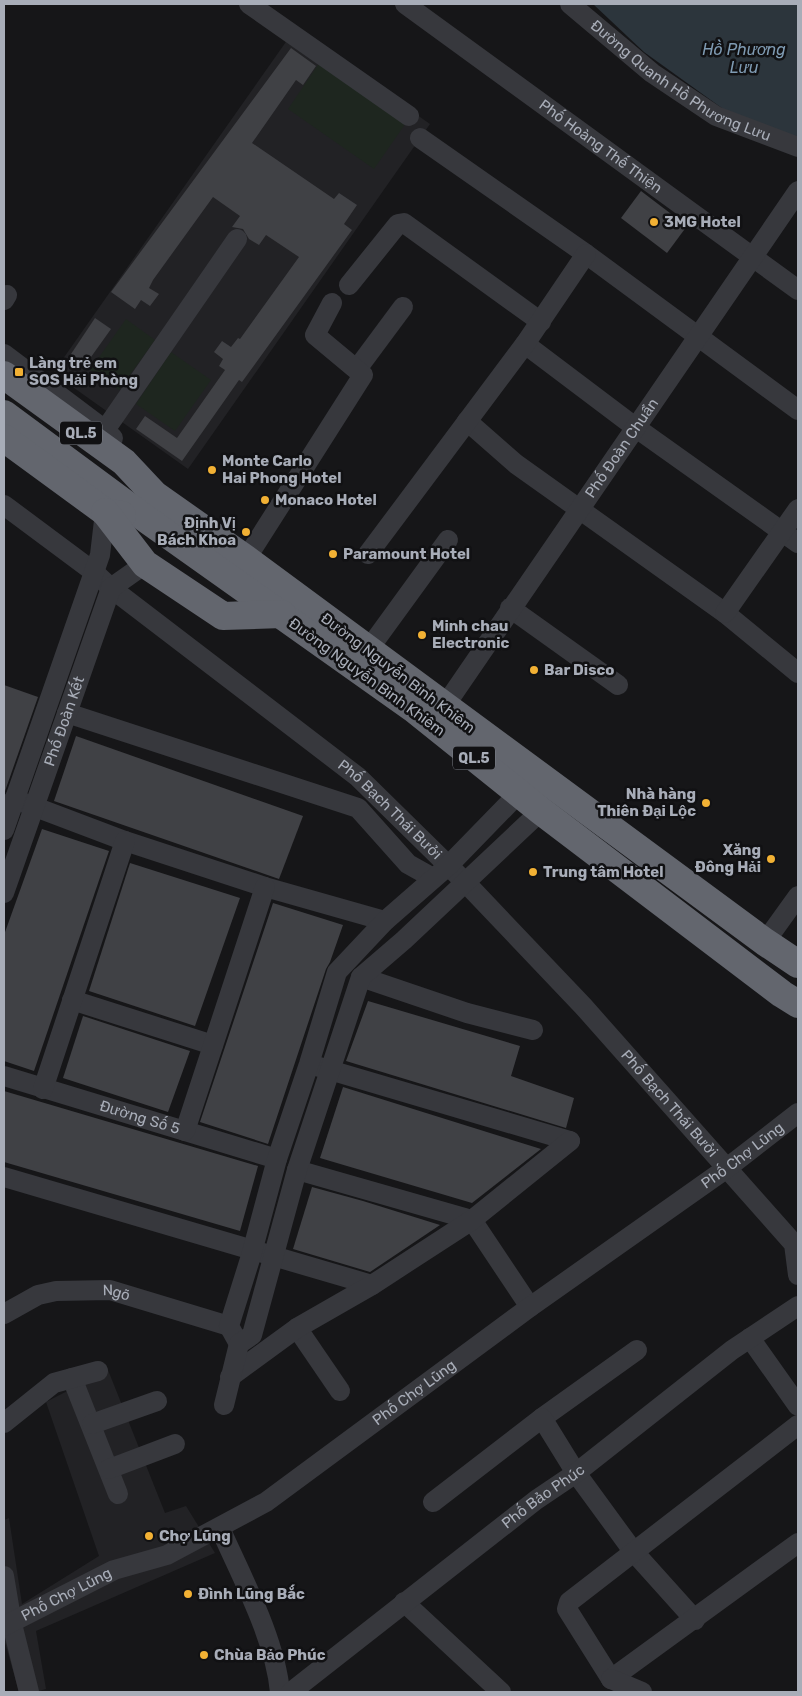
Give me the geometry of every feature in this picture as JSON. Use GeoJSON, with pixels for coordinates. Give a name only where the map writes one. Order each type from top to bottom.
{"type":"FeatureCollection","features":[{"type":"Feature","properties":{"kind":"highway","name":"Đường Nguyễn Bỉnh Khiêm"},"geometry":{"type":"LineString","coordinates":[[4,375],[124,462],[150,507],[246,560],[765,942],[798,964]]}},
{"type":"Feature","properties":{"kind":"highway","name":"QL.5"},"geometry":{"type":"LineString","coordinates":[[4,391],[93,457],[150,507]]}},
{"type":"Feature","properties":{"kind":"highway","name":"QL.5"},"geometry":{"type":"LineString","coordinates":[[4,414],[150,507]]}},
{"type":"Feature","properties":{"kind":"highway","name":"Đường Nguyễn Bỉnh Khiêm"},"geometry":{"type":"LineString","coordinates":[[4,438],[104,512],[150,507]]}},
{"type":"Feature","properties":{"kind":"highway","name":"Đường Nguyễn Bình Khiêm"},"geometry":{"type":"LineString","coordinates":[[150,507],[282,614],[414,709],[541,812],[782,994],[798,1004]]}},
{"type":"Feature","properties":{"kind":"highway"},"geometry":{"type":"LineString","coordinates":[[104,512],[145,564],[223,616],[282,614]]}},
{"type":"Feature","properties":{"kind":"street"},"geometry":{"type":"LineString","coordinates":[[249,4],[409,116]]}},
{"type":"Feature","properties":{"kind":"street","name":"Phố Hoàng Thế Thiện"},"geometry":{"type":"LineString","coordinates":[[405,4],[754,255],[798,290]]}},
{"type":"Feature","properties":{"kind":"street","name":"Đường Quanh Hồ Phương Lưu"},"geometry":{"type":"LineString","coordinates":[[570,4],[652,73],[716,116],[798,147]]}},
{"type":"Feature","properties":{"kind":"street"},"geometry":{"type":"LineString","coordinates":[[420,138],[586,254],[798,410]]}},
{"type":"Feature","properties":{"kind":"street","name":"Phố Đoàn Chuẩn"},"geometry":{"type":"LineString","coordinates":[[444,707],[798,190]]}},
{"type":"Feature","properties":{"kind":"street"},"geometry":{"type":"LineString","coordinates":[[349,285],[398,224],[404,223],[541,322]]}},
{"type":"Feature","properties":{"kind":"street"},"geometry":{"type":"LineString","coordinates":[[105,430],[237,239]]}},
{"type":"Feature","properties":{"kind":"street"},"geometry":{"type":"LineString","coordinates":[[368,554],[541,322],[586,254]]}},
{"type":"Feature","properties":{"kind":"street"},"geometry":{"type":"LineString","coordinates":[[246,560],[363,375],[315,335],[332,303]]}},
{"type":"Feature","properties":{"kind":"street"},"geometry":{"type":"LineString","coordinates":[[357,370],[403,307]]}},
{"type":"Feature","properties":{"kind":"street"},"geometry":{"type":"LineString","coordinates":[[525,344],[635,427],[791,537]]}},
{"type":"Feature","properties":{"kind":"street"},"geometry":{"type":"LineString","coordinates":[[4,354],[105,430],[119,445],[124,462]]}},
{"type":"Feature","properties":{"kind":"street"},"geometry":{"type":"LineString","coordinates":[[467,421],[516,464],[725,613],[798,673]]}},
{"type":"Feature","properties":{"kind":"street","name":"Phố Bạch Thái Bưởi"},"geometry":{"type":"LineString","coordinates":[[4,506],[94,572],[111,588],[358,777],[441,872],[466,883],[583,1006],[727,1168]]}},
{"type":"Feature","properties":{"kind":"street"},"geometry":{"type":"LineString","coordinates":[[725,613],[791,537],[798,509]]}},
{"type":"Feature","properties":{"kind":"street","name":"Phố Đoàn Kết"},"geometry":{"type":"LineString","coordinates":[[4,830],[100,555],[104,512]]}},
{"type":"Feature","properties":{"kind":"street"},"geometry":{"type":"LineString","coordinates":[[368,650],[448,540]]}},
{"type":"Feature","properties":{"kind":"street"},"geometry":{"type":"LineString","coordinates":[[111,588],[145,564]]}},
{"type":"Feature","properties":{"kind":"street","name":"Phố Đoàn Kết"},"geometry":{"type":"LineString","coordinates":[[4,893],[111,588]]}},
{"type":"Feature","properties":{"kind":"street"},"geometry":{"type":"LineString","coordinates":[[510,608],[618,685]]}},
{"type":"Feature","properties":{"kind":"street"},"geometry":{"type":"LineString","coordinates":[[67,713],[358,808],[408,864],[441,872]]}},
{"type":"Feature","properties":{"kind":"street"},"geometry":{"type":"LineString","coordinates":[[239,1344],[229,1326],[277,1159],[337,972],[385,921],[441,872],[518,794]]}},
{"type":"Feature","properties":{"kind":"street"},"geometry":{"type":"LineString","coordinates":[[14,799],[34,805],[125,842],[265,887],[385,921]]}},
{"type":"Feature","properties":{"kind":"street"},"geometry":{"type":"LineString","coordinates":[[224,1405],[239,1344],[252,1335],[275,1258],[297,1170],[361,977],[466,883],[503,845],[541,812]]}},
{"type":"Feature","properties":{"kind":"street"},"geometry":{"type":"LineString","coordinates":[[43,1088],[125,842]]}},
{"type":"Feature","properties":{"kind":"street"},"geometry":{"type":"LineString","coordinates":[[185,1131],[265,887]]}},
{"type":"Feature","properties":{"kind":"street"},"geometry":{"type":"LineString","coordinates":[[765,942],[798,896]]}},
{"type":"Feature","properties":{"kind":"street"},"geometry":{"type":"LineString","coordinates":[[361,977],[467,1013],[533,1030]]}},
{"type":"Feature","properties":{"kind":"street"},"geometry":{"type":"LineString","coordinates":[[72,1000],[213,1045]]}},
{"type":"Feature","properties":{"kind":"street"},"geometry":{"type":"LineString","coordinates":[[230,1377],[297,1328],[372,1285],[472,1220],[570,1141],[309,1064]]}},
{"type":"Feature","properties":{"kind":"street","name":"Đường Số 5"},"geometry":{"type":"LineString","coordinates":[[4,1076],[277,1159]]}},
{"type":"Feature","properties":{"kind":"street","name":"Phố Chợ Lũng"},"geometry":{"type":"LineString","coordinates":[[8,1625],[114,1570],[167,1554],[220,1528],[266,1502],[530,1307],[727,1168],[798,1113]]}},
{"type":"Feature","properties":{"kind":"street"},"geometry":{"type":"LineString","coordinates":[[727,1168],[794,1244],[798,1275]]}},
{"type":"Feature","properties":{"kind":"street"},"geometry":{"type":"LineString","coordinates":[[297,1170],[472,1220],[530,1307]]}},
{"type":"Feature","properties":{"kind":"street"},"geometry":{"type":"LineString","coordinates":[[4,1177],[372,1285]]}},
{"type":"Feature","properties":{"kind":"street","name":"Ngõ"},"geometry":{"type":"LineString","coordinates":[[4,1314],[38,1296],[56,1291],[110,1290],[229,1326]]}},
{"type":"Feature","properties":{"kind":"street","name":"Phố Bảo Phúc"},"geometry":{"type":"LineString","coordinates":[[291,1692],[404,1602],[536,1500],[576,1473],[732,1350],[798,1306]]}},
{"type":"Feature","properties":{"kind":"street"},"geometry":{"type":"LineString","coordinates":[[297,1328],[340,1391]]}},
{"type":"Feature","properties":{"kind":"street"},"geometry":{"type":"LineString","coordinates":[[750,1338],[798,1406]]}},
{"type":"Feature","properties":{"kind":"street"},"geometry":{"type":"LineString","coordinates":[[433,1502],[542,1418],[637,1350]]}},
{"type":"Feature","properties":{"kind":"street"},"geometry":{"type":"LineString","coordinates":[[4,1423],[54,1383],[98,1370]]}},
{"type":"Feature","properties":{"kind":"street"},"geometry":{"type":"LineString","coordinates":[[72,1378],[78,1397],[92,1424],[118,1494]]}},
{"type":"Feature","properties":{"kind":"street"},"geometry":{"type":"LineString","coordinates":[[92,1424],[157,1401]]}},
{"type":"Feature","properties":{"kind":"street"},"geometry":{"type":"LineString","coordinates":[[542,1418],[576,1473],[632,1550],[695,1620]]}},
{"type":"Feature","properties":{"kind":"street"},"geometry":{"type":"LineString","coordinates":[[642,1692],[612,1679],[566,1609],[569,1602],[632,1550],[798,1425]]}},
{"type":"Feature","properties":{"kind":"street"},"geometry":{"type":"LineString","coordinates":[[109,1469],[175,1444]]}},
{"type":"Feature","properties":{"kind":"street"},"geometry":{"type":"LineString","coordinates":[[220,1528],[266,1636],[280,1692]]}},
{"type":"Feature","properties":{"kind":"street"},"geometry":{"type":"LineString","coordinates":[[612,1679],[798,1543]]}},
{"type":"Feature","properties":{"kind":"street"},"geometry":{"type":"LineString","coordinates":[[4,1576],[8,1625],[29,1692]]}},
{"type":"Feature","properties":{"kind":"street"},"geometry":{"type":"LineString","coordinates":[[404,1602],[501,1692]]}},
{"type":"Feature","properties":{"kind":"shaded area"},"geometry":{"type":"Polygon","coordinates":[[[295,29],[430,124],[188,469],[53,373],[295,29]]]}},
{"type":"Feature","properties":{"kind":"shaded area"},"geometry":{"type":"Polygon","coordinates":[[[322,59],[408,120],[374,169],[288,109],[322,59]]]}},
{"type":"Feature","properties":{"kind":"shaded area"},"geometry":{"type":"Polygon","coordinates":[[[126,319],[155,340],[119,390],[90,370],[126,319]]]}},
{"type":"Feature","properties":{"kind":"shaded area"},"geometry":{"type":"Polygon","coordinates":[[[171,352],[211,380],[175,431],[136,404],[171,352]]]}},
{"type":"Feature","properties":{"kind":"shaded area","name":"Chợ Lũng"},"geometry":{"type":"Polygon","coordinates":[[[108,1370],[165,1513],[186,1506],[215,1553],[36,1631],[46,1689],[35,1692],[19,1692],[4,1639],[4,1520],[9,1518],[22,1604],[99,1556],[46,1402],[108,1370]]]}},
{"type":"Feature","properties":{"kind":"water","name":"Hồ Phương Lưu"},"geometry":{"type":"Polygon","coordinates":[[[593,4],[798,4],[798,141],[726,111],[644,52],[593,4]]]}},
{"type":"Feature","properties":{"kind":"building"},"geometry":{"type":"Polygon","coordinates":[[[291,48],[316,66],[303,85],[296,80],[252,143],[334,199],[339,193],[357,205],[344,224],[352,230],[242,382],[239,380],[182,461],[136,429],[145,416],[177,438],[225,370],[219,366],[223,359],[214,352],[222,341],[231,347],[238,338],[240,339],[299,257],[266,235],[259,245],[249,239],[243,229],[232,227],[240,216],[213,197],[153,280],[149,288],[159,294],[150,306],[141,300],[135,309],[111,292],[291,48]]]}},
{"type":"Feature","properties":{"kind":"building","name":"3MG Hotel"},"geometry":{"type":"Polygon","coordinates":[[[641,191],[687,226],[667,253],[621,218],[641,191]]]}},
{"type":"Feature","properties":{"kind":"building"},"geometry":{"type":"Polygon","coordinates":[[[95,318],[111,329],[86,364],[71,354],[95,318]]]}},
{"type":"Feature","properties":{"kind":"building"},"geometry":{"type":"Polygon","coordinates":[[[4,685],[38,697],[4,794],[4,685]]]}},
{"type":"Feature","properties":{"kind":"building"},"geometry":{"type":"Polygon","coordinates":[[[76,736],[303,816],[279,879],[54,801],[76,736]]]}},
{"type":"Feature","properties":{"kind":"building"},"geometry":{"type":"Polygon","coordinates":[[[42,829],[109,851],[34,1071],[4,1061],[4,935],[42,829]]]}},
{"type":"Feature","properties":{"kind":"building"},"geometry":{"type":"Polygon","coordinates":[[[130,863],[240,898],[195,1026],[89,991],[130,863]]]}},
{"type":"Feature","properties":{"kind":"building"},"geometry":{"type":"Polygon","coordinates":[[[273,903],[343,925],[326,969],[268,1144],[200,1122],[273,903]]]}},
{"type":"Feature","properties":{"kind":"building"},"geometry":{"type":"Polygon","coordinates":[[[368,1001],[520,1046],[511,1076],[574,1098],[566,1128],[346,1061],[368,1001]]]}},
{"type":"Feature","properties":{"kind":"building"},"geometry":{"type":"Polygon","coordinates":[[[83,1016],[190,1051],[168,1112],[63,1078],[83,1016]]]}},
{"type":"Feature","properties":{"kind":"building"},"geometry":{"type":"Polygon","coordinates":[[[343,1087],[541,1149],[472,1203],[320,1158],[343,1087]]]}},
{"type":"Feature","properties":{"kind":"building"},"geometry":{"type":"Polygon","coordinates":[[[4,1091],[258,1166],[240,1231],[4,1162],[4,1091]]]}},
{"type":"Feature","properties":{"kind":"building"},"geometry":{"type":"Polygon","coordinates":[[[312,1187],[440,1225],[370,1272],[293,1249],[312,1187]]]}},
{"type":"Feature","properties":{"kind":"place","name":"3MG Hotel"},"geometry":{"type":"Point","coordinates":[654,222]}},
{"type":"Feature","properties":{"kind":"place","name":"Làng trẻ em SOS Hải Phòng"},"geometry":{"type":"Point","coordinates":[19,372]}},
{"type":"Feature","properties":{"kind":"place","name":"Monte Carlo Hai Phong Hotel"},"geometry":{"type":"Point","coordinates":[212,470]}},
{"type":"Feature","properties":{"kind":"place","name":"Monaco Hotel"},"geometry":{"type":"Point","coordinates":[265,500]}},
{"type":"Feature","properties":{"kind":"place","name":"Định Vị Bách Khoa"},"geometry":{"type":"Point","coordinates":[246,532]}},
{"type":"Feature","properties":{"kind":"place","name":"Paramount Hotel"},"geometry":{"type":"Point","coordinates":[333,554]}},
{"type":"Feature","properties":{"kind":"place","name":"Minh chau Electronic"},"geometry":{"type":"Point","coordinates":[422,635]}},
{"type":"Feature","properties":{"kind":"place","name":"Bar Disco"},"geometry":{"type":"Point","coordinates":[534,670]}},
{"type":"Feature","properties":{"kind":"place","name":"Nhà hàng Thiên Đại Lộc"},"geometry":{"type":"Point","coordinates":[706,803]}},
{"type":"Feature","properties":{"kind":"place","name":"Xăng Đông Hải"},"geometry":{"type":"Point","coordinates":[771,859]}},
{"type":"Feature","properties":{"kind":"place","name":"Trung tâm Hotel"},"geometry":{"type":"Point","coordinates":[533,872]}},
{"type":"Feature","properties":{"kind":"place","name":"Chợ Lũng"},"geometry":{"type":"Point","coordinates":[149,1536]}},
{"type":"Feature","properties":{"kind":"place","name":"Đình Lũng Bắc"},"geometry":{"type":"Point","coordinates":[188,1594]}},
{"type":"Feature","properties":{"kind":"place","name":"Chùa Bảo Phúc"},"geometry":{"type":"Point","coordinates":[204,1655]}}]}
